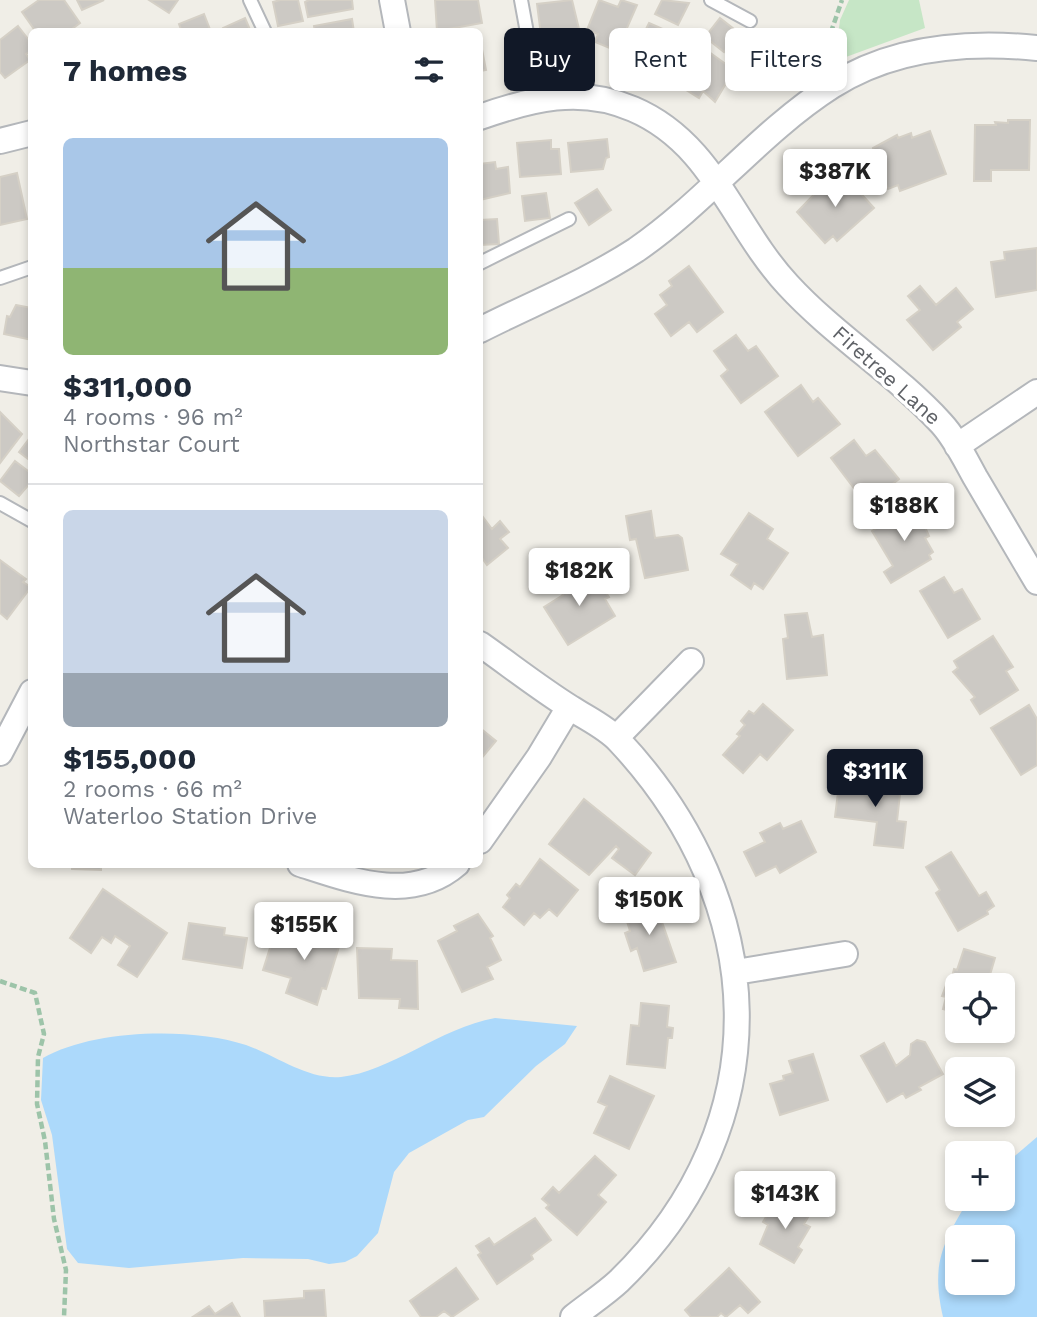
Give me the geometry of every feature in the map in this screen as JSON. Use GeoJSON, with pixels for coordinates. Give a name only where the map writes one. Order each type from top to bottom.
{"type":"FeatureCollection","features":[{"type":"Feature","properties":{"kind":"street"},"geometry":{"type":"LineString","coordinates":[[392,0],[397,28]]}},
{"type":"Feature","properties":{"kind":"street"},"geometry":{"type":"LineString","coordinates":[[483,328],[636,249],[832,86],[902,56],[942,48],[979,44],[1037,48]]}},
{"type":"Feature","properties":{"kind":"street","name":"Firetree Lane"},"geometry":{"type":"LineString","coordinates":[[483,116],[539,98],[580,96],[609,100],[636,110],[684,142],[699,155],[751,237],[788,285],[932,414],[957,446],[1037,582]]}},
{"type":"Feature","properties":{"kind":"street"},"geometry":{"type":"LineString","coordinates":[[0,141],[28,135]]}},
{"type":"Feature","properties":{"kind":"street"},"geometry":{"type":"LineString","coordinates":[[0,378],[28,382]]}},
{"type":"Feature","properties":{"kind":"street"},"geometry":{"type":"LineString","coordinates":[[957,446],[1037,392]]}},
{"type":"Feature","properties":{"kind":"street"},"geometry":{"type":"LineString","coordinates":[[483,646],[616,738],[649,774],[690,835],[719,902],[736,972],[734,1059],[720,1125],[709,1155],[670,1220],[645,1253],[618,1282],[573,1317]]}},
{"type":"Feature","properties":{"kind":"street"},"geometry":{"type":"LineString","coordinates":[[616,738],[691,661]]}},
{"type":"Feature","properties":{"kind":"street"},"geometry":{"type":"LineString","coordinates":[[0,753],[28,700]]}},
{"type":"Feature","properties":{"kind":"street"},"geometry":{"type":"LineString","coordinates":[[483,837],[540,757],[569,707]]}},
{"type":"Feature","properties":{"kind":"street"},"geometry":{"type":"LineString","coordinates":[[313,868],[354,881],[405,887],[436,877],[451,868]]}},
{"type":"Feature","properties":{"kind":"street"},"geometry":{"type":"LineString","coordinates":[[736,972],[845,954]]}},
{"type":"Feature","properties":{"kind":"lane"},"geometry":{"type":"LineString","coordinates":[[250,0],[263,28]]}},
{"type":"Feature","properties":{"kind":"lane"},"geometry":{"type":"LineString","coordinates":[[521,0],[539,98]]}},
{"type":"Feature","properties":{"kind":"lane"},"geometry":{"type":"LineString","coordinates":[[711,0],[750,21]]}},
{"type":"Feature","properties":{"kind":"lane"},"geometry":{"type":"LineString","coordinates":[[483,262],[569,219]]}},
{"type":"Feature","properties":{"kind":"lane"},"geometry":{"type":"LineString","coordinates":[[0,278],[28,268]]}},
{"type":"Feature","properties":{"kind":"lane"},"geometry":{"type":"LineString","coordinates":[[0,503],[28,519]]}},
{"type":"Feature","properties":{"kind":"path"},"geometry":{"type":"LineString","coordinates":[[832,28],[842,0]]}},
{"type":"Feature","properties":{"kind":"path"},"geometry":{"type":"LineString","coordinates":[[0,981],[35,993],[44,1034],[38,1057],[37,1104],[45,1141],[54,1219],[66,1270],[64,1317]]}},
{"type":"Feature","properties":{"kind":"green space"},"geometry":{"type":"Polygon","coordinates":[[[849,0],[919,0],[925,28],[847,57],[847,28],[839,28],[849,0]]]}},
{"type":"Feature","properties":{"kind":"water"},"geometry":{"type":"Polygon","coordinates":[[[495,1018],[577,1026],[565,1044],[536,1066],[484,1117],[468,1120],[409,1153],[394,1172],[378,1233],[357,1256],[345,1262],[329,1264],[308,1259],[243,1258],[129,1268],[78,1263],[67,1249],[52,1135],[41,1100],[43,1058],[64,1048],[115,1036],[199,1035],[246,1045],[316,1075],[341,1077],[378,1067],[455,1031],[495,1018]]]}},
{"type":"Feature","properties":{"kind":"water"},"geometry":{"type":"Polygon","coordinates":[[[1037,1137],[1037,1317],[943,1317],[938,1283],[945,1245],[945,1295],[1015,1295],[1015,1225],[954,1225],[962,1211],[1015,1211],[1015,1156],[1037,1137]]]}},
{"type":"Feature","properties":{"kind":"building"},"geometry":{"type":"Polygon","coordinates":[[[39,0],[64,0],[80,23],[73,28],[33,28],[22,12],[39,0]]]}},
{"type":"Feature","properties":{"kind":"building"},"geometry":{"type":"Polygon","coordinates":[[[77,0],[104,0],[82,10],[77,0]]]}},
{"type":"Feature","properties":{"kind":"building"},"geometry":{"type":"Polygon","coordinates":[[[149,0],[178,0],[169,13],[149,0]]]}},
{"type":"Feature","properties":{"kind":"building"},"geometry":{"type":"Polygon","coordinates":[[[298,0],[303,21],[278,26],[273,2],[298,0]]]}},
{"type":"Feature","properties":{"kind":"building"},"geometry":{"type":"Polygon","coordinates":[[[309,0],[352,0],[353,9],[308,17],[305,2],[309,0]]]}},
{"type":"Feature","properties":{"kind":"building"},"geometry":{"type":"Polygon","coordinates":[[[435,0],[478,0],[482,23],[437,28],[435,0]]]}},
{"type":"Feature","properties":{"kind":"building"},"geometry":{"type":"Polygon","coordinates":[[[572,0],[579,28],[540,28],[537,4],[572,0]]]}},
{"type":"Feature","properties":{"kind":"building"},"geometry":{"type":"Polygon","coordinates":[[[599,0],[618,7],[621,0],[637,5],[627,28],[609,28],[609,48],[595,42],[598,34],[595,33],[595,28],[588,28],[599,0]]]}},
{"type":"Feature","properties":{"kind":"building"},"geometry":{"type":"Polygon","coordinates":[[[662,0],[689,3],[678,25],[655,14],[662,0]]]}},
{"type":"Feature","properties":{"kind":"building"},"geometry":{"type":"Polygon","coordinates":[[[204,14],[209,28],[180,28],[179,24],[204,14]]]}},
{"type":"Feature","properties":{"kind":"building"},"geometry":{"type":"Polygon","coordinates":[[[245,18],[249,28],[223,28],[245,18]]]}},
{"type":"Feature","properties":{"kind":"building"},"geometry":{"type":"Polygon","coordinates":[[[720,18],[733,28],[725,28],[724,52],[711,42],[711,29],[720,18]]]}},
{"type":"Feature","properties":{"kind":"building"},"geometry":{"type":"Polygon","coordinates":[[[352,19],[353,28],[314,28],[352,19]]]}},
{"type":"Feature","properties":{"kind":"building"},"geometry":{"type":"Polygon","coordinates":[[[649,23],[660,28],[646,28],[649,23]]]}},
{"type":"Feature","properties":{"kind":"building"},"geometry":{"type":"Polygon","coordinates":[[[18,26],[28,39],[28,61],[5,78],[0,72],[0,40],[18,26]]]}},
{"type":"Feature","properties":{"kind":"building"},"geometry":{"type":"Polygon","coordinates":[[[711,53],[725,64],[725,85],[715,102],[703,91],[711,91],[711,53]]]}},
{"type":"Feature","properties":{"kind":"building"},"geometry":{"type":"Polygon","coordinates":[[[688,91],[703,91],[699,98],[688,91]]]}},
{"type":"Feature","properties":{"kind":"building"},"geometry":{"type":"Polygon","coordinates":[[[1008,120],[1030,120],[1029,170],[991,170],[991,181],[974,181],[975,125],[996,125],[995,122],[1008,123],[1008,120]]]}},
{"type":"Feature","properties":{"kind":"building"},"geometry":{"type":"Polygon","coordinates":[[[930,131],[946,174],[900,191],[898,185],[888,189],[873,148],[897,135],[898,138],[911,133],[912,138],[930,131]]]}},
{"type":"Feature","properties":{"kind":"building"},"geometry":{"type":"Polygon","coordinates":[[[607,139],[609,157],[606,158],[603,169],[571,172],[568,143],[607,139]]]}},
{"type":"Feature","properties":{"kind":"building"},"geometry":{"type":"Polygon","coordinates":[[[551,140],[551,149],[559,149],[561,174],[520,177],[517,143],[551,140]]]}},
{"type":"Feature","properties":{"kind":"building"},"geometry":{"type":"Polygon","coordinates":[[[495,162],[496,169],[508,167],[510,193],[483,199],[483,164],[495,162]]]}},
{"type":"Feature","properties":{"kind":"building"},"geometry":{"type":"Polygon","coordinates":[[[17,173],[27,219],[0,225],[0,177],[17,173]]]}},
{"type":"Feature","properties":{"kind":"building"},"geometry":{"type":"Polygon","coordinates":[[[843,174],[874,208],[837,241],[833,236],[825,243],[797,212],[824,184],[827,188],[843,174]]]}},
{"type":"Feature","properties":{"kind":"building"},"geometry":{"type":"Polygon","coordinates":[[[597,189],[611,210],[589,225],[575,203],[597,189]]]}},
{"type":"Feature","properties":{"kind":"building"},"geometry":{"type":"Polygon","coordinates":[[[546,193],[550,218],[525,221],[522,196],[546,193]]]}},
{"type":"Feature","properties":{"kind":"building"},"geometry":{"type":"Polygon","coordinates":[[[497,219],[499,244],[483,245],[483,220],[497,219]]]}},
{"type":"Feature","properties":{"kind":"building"},"geometry":{"type":"Polygon","coordinates":[[[1037,248],[1037,290],[996,297],[991,262],[1005,260],[1004,252],[1037,248]]]}},
{"type":"Feature","properties":{"kind":"building"},"geometry":{"type":"Polygon","coordinates":[[[689,266],[723,312],[697,332],[689,322],[671,336],[655,314],[667,305],[660,295],[672,286],[669,281],[689,266]]]}},
{"type":"Feature","properties":{"kind":"building"},"geometry":{"type":"Polygon","coordinates":[[[920,286],[936,305],[956,288],[973,309],[957,322],[961,327],[933,350],[907,320],[920,310],[908,296],[920,286]]]}},
{"type":"Feature","properties":{"kind":"building"},"geometry":{"type":"Polygon","coordinates":[[[16,305],[28,307],[28,339],[4,334],[7,316],[10,317],[16,305]]]}},
{"type":"Feature","properties":{"kind":"building"},"geometry":{"type":"Polygon","coordinates":[[[736,335],[748,351],[756,346],[778,376],[741,403],[721,376],[728,370],[714,351],[736,335]]]}},
{"type":"Feature","properties":{"kind":"building"},"geometry":{"type":"Polygon","coordinates":[[[801,385],[813,402],[818,398],[840,424],[798,456],[765,412],[801,385]]]}},
{"type":"Feature","properties":{"kind":"building"},"geometry":{"type":"Polygon","coordinates":[[[0,412],[22,434],[0,463],[0,412]]]}},
{"type":"Feature","properties":{"kind":"building"},"geometry":{"type":"Polygon","coordinates":[[[28,440],[28,459],[19,452],[28,440]]]}},
{"type":"Feature","properties":{"kind":"building"},"geometry":{"type":"Polygon","coordinates":[[[854,440],[866,456],[875,450],[899,479],[866,504],[831,458],[854,440]]]}},
{"type":"Feature","properties":{"kind":"building"},"geometry":{"type":"Polygon","coordinates":[[[15,461],[28,471],[28,486],[19,496],[0,481],[15,461]]]}},
{"type":"Feature","properties":{"kind":"building"},"geometry":{"type":"Polygon","coordinates":[[[915,504],[929,536],[925,538],[933,552],[929,555],[931,559],[891,583],[884,572],[893,566],[872,531],[915,504]]]}},
{"type":"Feature","properties":{"kind":"building"},"geometry":{"type":"Polygon","coordinates":[[[651,511],[655,538],[678,535],[682,538],[688,570],[645,578],[636,539],[630,540],[626,516],[651,511]]]}},
{"type":"Feature","properties":{"kind":"building"},"geometry":{"type":"Polygon","coordinates":[[[749,513],[773,529],[767,539],[788,553],[763,589],[754,583],[751,589],[731,575],[738,564],[721,554],[749,513]]]}},
{"type":"Feature","properties":{"kind":"building"},"geometry":{"type":"Polygon","coordinates":[[[483,517],[492,529],[500,521],[509,532],[500,539],[508,548],[487,565],[483,559],[483,517]]]}},
{"type":"Feature","properties":{"kind":"building"},"geometry":{"type":"Polygon","coordinates":[[[0,560],[26,579],[23,582],[28,585],[28,591],[7,619],[0,613],[0,560]]]}},
{"type":"Feature","properties":{"kind":"building"},"geometry":{"type":"Polygon","coordinates":[[[572,572],[580,584],[594,575],[609,597],[605,599],[615,616],[568,645],[544,607],[563,595],[555,583],[572,572]]]}},
{"type":"Feature","properties":{"kind":"building"},"geometry":{"type":"Polygon","coordinates":[[[944,577],[954,593],[962,589],[980,619],[948,638],[920,591],[944,577]]]}},
{"type":"Feature","properties":{"kind":"building"},"geometry":{"type":"Polygon","coordinates":[[[807,613],[812,637],[823,635],[827,675],[787,679],[783,639],[788,638],[785,615],[807,613]]]}},
{"type":"Feature","properties":{"kind":"building"},"geometry":{"type":"Polygon","coordinates":[[[993,636],[1013,667],[1006,671],[1018,690],[980,714],[971,700],[975,697],[953,672],[958,668],[954,661],[993,636]]]}},
{"type":"Feature","properties":{"kind":"building"},"geometry":{"type":"Polygon","coordinates":[[[763,704],[793,730],[767,760],[760,754],[743,773],[723,755],[740,736],[737,734],[745,725],[741,721],[749,711],[754,714],[763,704]]]}},
{"type":"Feature","properties":{"kind":"building"},"geometry":{"type":"Polygon","coordinates":[[[1029,705],[1037,719],[1037,765],[1021,775],[991,728],[1029,705]]]}},
{"type":"Feature","properties":{"kind":"building"},"geometry":{"type":"Polygon","coordinates":[[[483,730],[496,741],[483,756],[483,730]]]}},
{"type":"Feature","properties":{"kind":"building"},"geometry":{"type":"Polygon","coordinates":[[[882,773],[897,775],[895,784],[901,785],[897,821],[906,822],[903,848],[874,845],[877,822],[835,817],[839,784],[880,789],[882,773]]]}},
{"type":"Feature","properties":{"kind":"building"},"geometry":{"type":"Polygon","coordinates":[[[584,799],[651,853],[635,875],[612,858],[619,849],[616,846],[589,875],[549,844],[584,799]]]}},
{"type":"Feature","properties":{"kind":"building"},"geometry":{"type":"Polygon","coordinates":[[[801,821],[816,852],[780,873],[776,866],[756,876],[744,852],[765,842],[760,833],[780,823],[783,829],[801,821]]]}},
{"type":"Feature","properties":{"kind":"building"},"geometry":{"type":"Polygon","coordinates":[[[951,852],[979,896],[986,892],[994,906],[987,911],[988,914],[958,931],[936,893],[940,890],[926,867],[951,852]]]}},
{"type":"Feature","properties":{"kind":"building"},"geometry":{"type":"Polygon","coordinates":[[[540,859],[578,890],[557,916],[549,909],[540,918],[534,913],[524,925],[503,907],[510,898],[507,895],[516,884],[520,887],[540,859]]]}},
{"type":"Feature","properties":{"kind":"building"},"geometry":{"type":"Polygon","coordinates":[[[101,868],[101,870],[72,869],[101,868]]]}},
{"type":"Feature","properties":{"kind":"building"},"geometry":{"type":"Polygon","coordinates":[[[103,889],[167,933],[137,977],[118,965],[130,946],[115,936],[111,943],[102,937],[91,953],[70,938],[103,889]]]}},
{"type":"Feature","properties":{"kind":"building"},"geometry":{"type":"Polygon","coordinates":[[[655,902],[676,962],[644,971],[637,948],[631,951],[625,933],[630,931],[624,912],[655,902]]]}},
{"type":"Feature","properties":{"kind":"building"},"geometry":{"type":"Polygon","coordinates":[[[478,914],[493,936],[490,938],[501,960],[487,967],[493,979],[462,992],[438,941],[457,931],[454,926],[478,914]]]}},
{"type":"Feature","properties":{"kind":"building"},"geometry":{"type":"Polygon","coordinates":[[[189,923],[225,928],[224,935],[247,938],[242,968],[183,959],[189,923]]]}},
{"type":"Feature","properties":{"kind":"building"},"geometry":{"type":"Polygon","coordinates":[[[276,929],[306,935],[304,940],[312,943],[316,929],[342,937],[326,989],[322,988],[317,1005],[286,993],[291,978],[263,970],[276,929]]]}},
{"type":"Feature","properties":{"kind":"building"},"geometry":{"type":"Polygon","coordinates":[[[357,948],[392,949],[391,960],[417,961],[418,1009],[399,1008],[400,999],[359,998],[357,948]]]}},
{"type":"Feature","properties":{"kind":"building"},"geometry":{"type":"Polygon","coordinates":[[[964,949],[995,958],[991,973],[953,973],[954,969],[957,970],[964,949]]]}},
{"type":"Feature","properties":{"kind":"building"},"geometry":{"type":"Polygon","coordinates":[[[641,1003],[669,1006],[667,1027],[673,1028],[672,1038],[668,1038],[665,1068],[627,1064],[631,1025],[639,1026],[641,1003]]]}},
{"type":"Feature","properties":{"kind":"building"},"geometry":{"type":"Polygon","coordinates":[[[917,1040],[925,1042],[943,1074],[919,1087],[921,1090],[906,1098],[903,1093],[887,1102],[861,1056],[884,1043],[896,1066],[910,1055],[911,1044],[917,1040]]]}},
{"type":"Feature","properties":{"kind":"building"},"geometry":{"type":"Polygon","coordinates":[[[813,1054],[828,1100],[780,1115],[770,1084],[784,1080],[783,1076],[793,1073],[789,1061],[813,1054]]]}},
{"type":"Feature","properties":{"kind":"building"},"geometry":{"type":"Polygon","coordinates":[[[610,1076],[654,1096],[629,1149],[594,1133],[607,1106],[598,1102],[610,1076]]]}},
{"type":"Feature","properties":{"kind":"building"},"geometry":{"type":"Polygon","coordinates":[[[595,1156],[616,1175],[598,1195],[606,1202],[577,1235],[546,1208],[549,1205],[542,1199],[553,1187],[559,1193],[595,1156]]]}},
{"type":"Feature","properties":{"kind":"building"},"geometry":{"type":"Polygon","coordinates":[[[777,1198],[808,1217],[804,1224],[810,1227],[798,1247],[802,1250],[794,1263],[760,1244],[768,1225],[763,1222],[777,1198]]]}},
{"type":"Feature","properties":{"kind":"building"},"geometry":{"type":"Polygon","coordinates":[[[535,1218],[551,1240],[531,1255],[533,1259],[497,1284],[478,1255],[481,1253],[476,1246],[489,1238],[494,1245],[535,1218]]]}},
{"type":"Feature","properties":{"kind":"building"},"geometry":{"type":"Polygon","coordinates":[[[456,1268],[478,1299],[452,1317],[444,1311],[436,1317],[421,1317],[410,1301],[456,1268]]]}},
{"type":"Feature","properties":{"kind":"building"},"geometry":{"type":"Polygon","coordinates":[[[729,1268],[760,1302],[748,1313],[740,1305],[726,1317],[721,1313],[717,1317],[691,1317],[685,1310],[729,1268]]]}},
{"type":"Feature","properties":{"kind":"building"},"geometry":{"type":"Polygon","coordinates":[[[324,1290],[326,1317],[265,1317],[264,1301],[304,1298],[304,1291],[324,1290]]]}},
{"type":"Feature","properties":{"kind":"building"},"geometry":{"type":"Polygon","coordinates":[[[232,1303],[240,1317],[194,1316],[209,1306],[215,1314],[232,1303]]]}}]}
